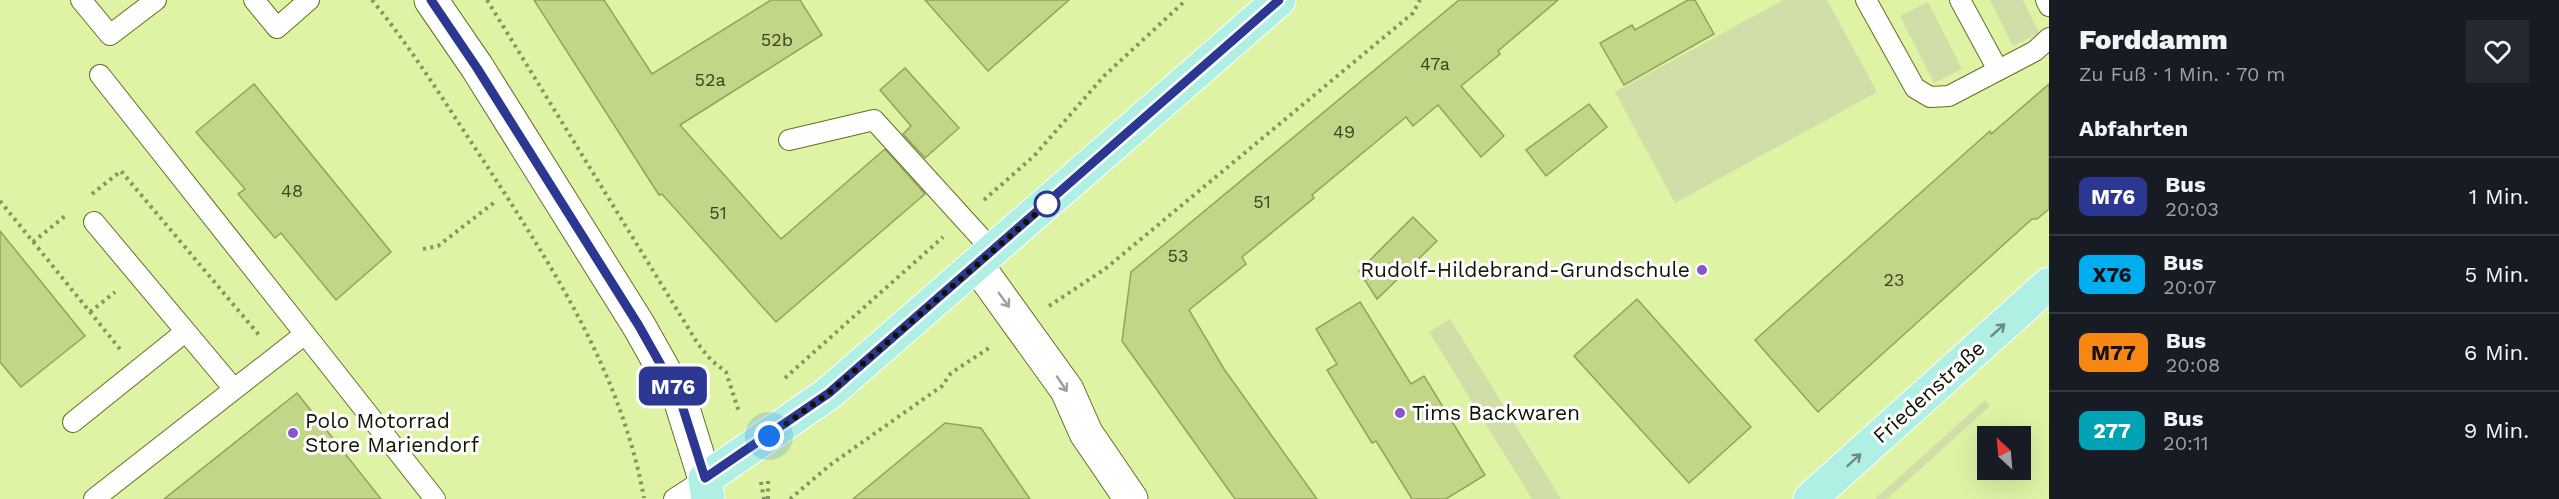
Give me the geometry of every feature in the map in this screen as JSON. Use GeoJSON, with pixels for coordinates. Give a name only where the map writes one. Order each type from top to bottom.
{"type":"FeatureCollection","features":[{"type":"Feature","properties":{"kind":"main road"},"geometry":{"type":"LineString","coordinates":[[431,0],[477,68],[639,326],[680,399],[707,489],[829,393],[1279,0]]}},
{"type":"Feature","properties":{"kind":"main road"},"geometry":{"type":"LineString","coordinates":[[985,258],[1067,390],[1086,434],[1131,499]]}},
{"type":"Feature","properties":{"kind":"main road","name":"Friedenstraße"},"geometry":{"type":"LineString","coordinates":[[1810,499],[2049,284]]}},
{"type":"Feature","properties":{"kind":"lane"},"geometry":{"type":"LineString","coordinates":[[81,0],[110,35],[156,0]]}},
{"type":"Feature","properties":{"kind":"lane"},"geometry":{"type":"LineString","coordinates":[[254,0],[277,28],[309,0]]}},
{"type":"Feature","properties":{"kind":"lane"},"geometry":{"type":"LineString","coordinates":[[1960,0],[1998,70]]}},
{"type":"Feature","properties":{"kind":"lane"},"geometry":{"type":"LineString","coordinates":[[2046,0],[2049,6]]}},
{"type":"Feature","properties":{"kind":"lane"},"geometry":{"type":"LineString","coordinates":[[1872,2],[1915,88],[1930,97],[1949,96],[2035,51],[2049,38]]}},
{"type":"Feature","properties":{"kind":"lane"},"geometry":{"type":"LineString","coordinates":[[100,75],[435,499]]}},
{"type":"Feature","properties":{"kind":"lane"},"geometry":{"type":"LineString","coordinates":[[789,140],[874,120],[964,218],[985,258]]}},
{"type":"Feature","properties":{"kind":"lane"},"geometry":{"type":"LineString","coordinates":[[94,222],[234,389]]}},
{"type":"Feature","properties":{"kind":"lane"},"geometry":{"type":"LineString","coordinates":[[73,422],[185,332]]}},
{"type":"Feature","properties":{"kind":"lane"},"geometry":{"type":"LineString","coordinates":[[94,499],[305,334]]}},
{"type":"Feature","properties":{"kind":"lane"},"geometry":{"type":"LineString","coordinates":[[674,499],[707,489]]}},
{"type":"Feature","properties":{"kind":"path"},"geometry":{"type":"LineString","coordinates":[[372,0],[404,38],[559,279],[614,391],[630,438],[644,499]]}},
{"type":"Feature","properties":{"kind":"path"},"geometry":{"type":"LineString","coordinates":[[487,0],[698,344],[711,360],[726,372]]}},
{"type":"Feature","properties":{"kind":"path"},"geometry":{"type":"LineString","coordinates":[[795,368],[1034,156],[1104,76],[1186,0]]}},
{"type":"Feature","properties":{"kind":"path"},"geometry":{"type":"LineString","coordinates":[[1048,307],[1105,269],[1413,13],[1420,0]]}},
{"type":"Feature","properties":{"kind":"path"},"geometry":{"type":"LineString","coordinates":[[86,199],[121,171],[277,356]]}},
{"type":"Feature","properties":{"kind":"path"},"geometry":{"type":"LineString","coordinates":[[0,201],[137,370]]}},
{"type":"Feature","properties":{"kind":"path"},"geometry":{"type":"LineString","coordinates":[[423,249],[438,246],[496,201]]}},
{"type":"Feature","properties":{"kind":"path"},"geometry":{"type":"LineString","coordinates":[[33,242],[68,213]]}},
{"type":"Feature","properties":{"kind":"path"},"geometry":{"type":"LineString","coordinates":[[790,499],[830,465],[942,386],[951,373],[994,344]]}},
{"type":"Feature","properties":{"kind":"green space"},"geometry":{"type":"Polygon","coordinates":[[[1783,0],[1827,0],[1877,92],[1675,203],[1615,92],[1783,0]]]}},
{"type":"Feature","properties":{"kind":"green space"},"geometry":{"type":"Polygon","coordinates":[[[1990,0],[2023,0],[2039,33],[2013,46],[1990,0]]]}},
{"type":"Feature","properties":{"kind":"green space"},"geometry":{"type":"Polygon","coordinates":[[[1928,2],[1962,69],[1934,83],[1900,16],[1928,2]]]}},
{"type":"Feature","properties":{"kind":"green space"},"geometry":{"type":"Polygon","coordinates":[[[1450,319],[1561,499],[1532,499],[1429,332],[1450,319]]]}},
{"type":"Feature","properties":{"kind":"green space"},"geometry":{"type":"Polygon","coordinates":[[[1985,400],[1990,406],[1887,499],[1875,499],[1985,400]]]}},
{"type":"Feature","properties":{"kind":"building"},"geometry":{"type":"Polygon","coordinates":[[[534,0],[604,0],[652,74],[771,0],[800,0],[822,35],[680,125],[781,239],[885,149],[925,194],[776,322],[662,194],[659,195],[534,0]]]}},
{"type":"Feature","properties":{"kind":"building"},"geometry":{"type":"Polygon","coordinates":[[[925,0],[1069,0],[988,71],[925,0]]]}},
{"type":"Feature","properties":{"kind":"building"},"geometry":{"type":"Polygon","coordinates":[[[1459,0],[1558,0],[1498,51],[1500,54],[1461,86],[1504,136],[1481,157],[1438,105],[1413,126],[1406,117],[1312,195],[1314,198],[1242,257],[1246,264],[1189,310],[1224,369],[1317,499],[1235,499],[1122,341],[1131,272],[1459,0]]]}},
{"type":"Feature","properties":{"kind":"building"},"geometry":{"type":"Polygon","coordinates":[[[1688,0],[1695,0],[1714,34],[1624,85],[1600,43],[1632,25],[1635,30],[1688,0]]]}},
{"type":"Feature","properties":{"kind":"building"},"geometry":{"type":"Polygon","coordinates":[[[905,68],[959,128],[925,158],[903,134],[911,126],[880,90],[905,68]]]}},
{"type":"Feature","properties":{"kind":"building"},"geometry":{"type":"Polygon","coordinates":[[[254,84],[391,252],[336,300],[281,233],[275,238],[238,194],[245,189],[196,132],[254,84]]]}},
{"type":"Feature","properties":{"kind":"building"},"geometry":{"type":"Polygon","coordinates":[[[2049,84],[2049,209],[2037,219],[2032,219],[1818,412],[1755,340],[1990,131],[1991,134],[2049,84]]]}},
{"type":"Feature","properties":{"kind":"building"},"geometry":{"type":"Polygon","coordinates":[[[1589,104],[1607,127],[1546,176],[1526,150],[1589,104]]]}},
{"type":"Feature","properties":{"kind":"building"},"geometry":{"type":"Polygon","coordinates":[[[1413,217],[1437,241],[1377,299],[1359,271],[1413,217]]]}},
{"type":"Feature","properties":{"kind":"building"},"geometry":{"type":"Polygon","coordinates":[[[0,231],[85,336],[21,387],[0,362],[0,231]]]}},
{"type":"Feature","properties":{"kind":"building"},"geometry":{"type":"Polygon","coordinates":[[[1637,299],[1751,427],[1689,483],[1574,356],[1637,299]]]}},
{"type":"Feature","properties":{"kind":"building","name":"Tims Backwaren"},"geometry":{"type":"Polygon","coordinates":[[[1360,302],[1411,384],[1424,376],[1485,475],[1446,499],[1412,499],[1376,441],[1372,443],[1327,370],[1337,364],[1316,329],[1360,302]]]}},
{"type":"Feature","properties":{"kind":"building"},"geometry":{"type":"Polygon","coordinates":[[[297,393],[381,499],[164,499],[297,393]]]}},
{"type":"Feature","properties":{"kind":"building"},"geometry":{"type":"Polygon","coordinates":[[[945,423],[981,428],[1030,499],[853,499],[945,423]]]}},
{"type":"Feature","properties":{"kind":"bus line","name":"M76"},"geometry":{"type":"LineString","coordinates":[[431,0],[477,68],[639,326],[680,399],[690,424],[705,478],[829,393],[1279,0]]}},
{"type":"Feature","properties":{"kind":"place","name":"Rudolf-Hildebrand-Grundschule"},"geometry":{"type":"Point","coordinates":[1702,270]}},
{"type":"Feature","properties":{"kind":"place","name":"Tims Backwaren"},"geometry":{"type":"Point","coordinates":[1400,413]}},
{"type":"Feature","properties":{"kind":"place","name":"Polo Motorrad Store Mariendorf"},"geometry":{"type":"Point","coordinates":[293,433]}},
{"type":"Feature","properties":{"kind":"route"},"geometry":{"type":"LineString","coordinates":[[769,436],[829,393],[1047,204]]}}]}
